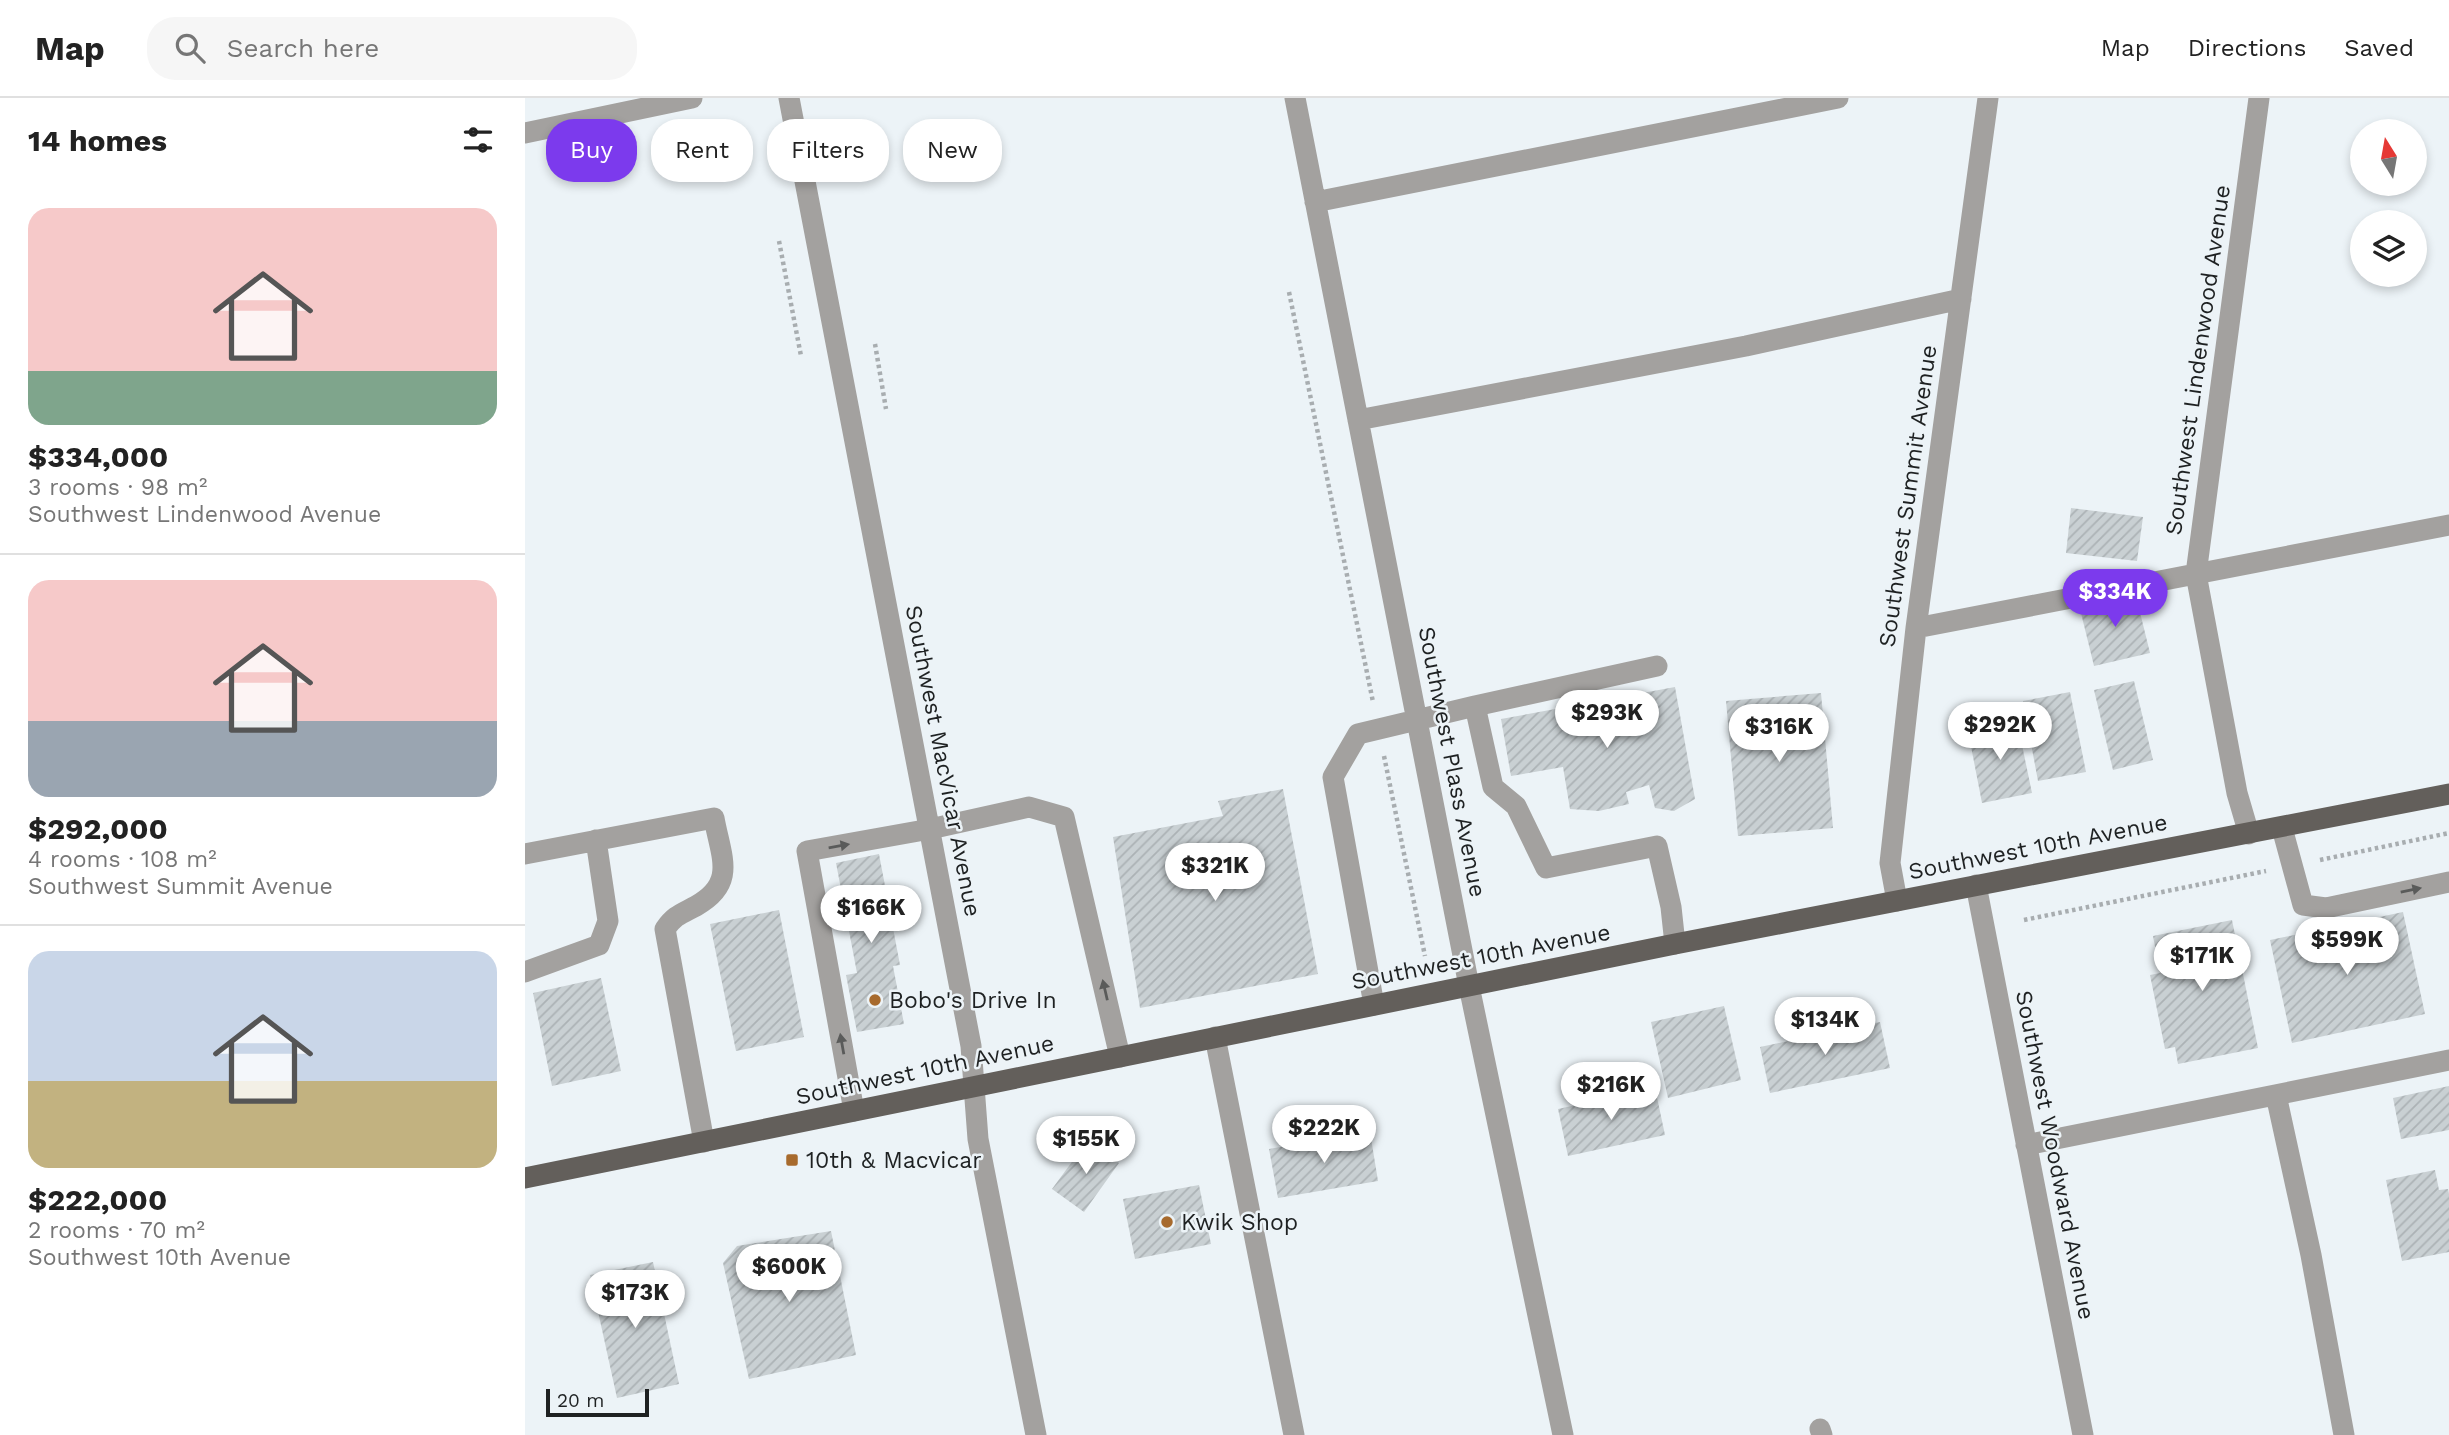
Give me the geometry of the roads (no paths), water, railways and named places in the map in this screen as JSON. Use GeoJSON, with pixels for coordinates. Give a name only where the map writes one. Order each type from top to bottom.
{"type":"FeatureCollection","features":[{"type":"Feature","properties":{"kind":"main road","name":"Southwest 10th Avenue"},"geometry":{"type":"LineString","coordinates":[[525,1178],[1675,944],[2449,794]]}},
{"type":"Feature","properties":{"kind":"street"},"geometry":{"type":"LineString","coordinates":[[525,133],[692,98]]}},
{"type":"Feature","properties":{"kind":"street","name":"Southwest MacVicar Avenue"},"geometry":{"type":"LineString","coordinates":[[789,98],[971,1046],[978,1139],[1036,1435]]}},
{"type":"Feature","properties":{"kind":"street","name":"Southwest Plass Avenue"},"geometry":{"type":"LineString","coordinates":[[1295,98],[1469,986],[1563,1435]]}},
{"type":"Feature","properties":{"kind":"street"},"geometry":{"type":"LineString","coordinates":[[1315,202],[1838,98]]}},
{"type":"Feature","properties":{"kind":"street","name":"Southwest Summit Avenue"},"geometry":{"type":"LineString","coordinates":[[1896,901],[1890,863],[1916,628],[1988,98]]}},
{"type":"Feature","properties":{"kind":"street","name":"Southwest Lindenwood Avenue"},"geometry":{"type":"LineString","coordinates":[[2249,834],[2237,793],[2196,574],[2259,98]]}},
{"type":"Feature","properties":{"kind":"street"},"geometry":{"type":"LineString","coordinates":[[1358,420],[1746,346],[1961,299]]}},
{"type":"Feature","properties":{"kind":"street"},"geometry":{"type":"LineString","coordinates":[[1916,628],[2449,525]]}},
{"type":"Feature","properties":{"kind":"street"},"geometry":{"type":"LineString","coordinates":[[1374,1005],[1333,777],[1358,734],[1657,666]]}},
{"type":"Feature","properties":{"kind":"street"},"geometry":{"type":"LineString","coordinates":[[1475,706],[1493,787],[1516,806],[1546,868],[1657,846],[1671,907],[1675,944]]}},
{"type":"Feature","properties":{"kind":"street"},"geometry":{"type":"LineString","coordinates":[[854,1111],[807,851],[930,829],[1029,807],[1064,817],[1120,1057]]}},
{"type":"Feature","properties":{"kind":"street"},"geometry":{"type":"LineString","coordinates":[[525,854],[713,818],[723,871],[720,886],[712,895],[675,916],[665,929],[704,1142]]}},
{"type":"Feature","properties":{"kind":"street"},"geometry":{"type":"LineString","coordinates":[[2282,828],[2303,905],[2326,908],[2449,882]]}},
{"type":"Feature","properties":{"kind":"street"},"geometry":{"type":"LineString","coordinates":[[525,972],[599,945],[608,921],[596,840]]}},
{"type":"Feature","properties":{"kind":"street","name":"Southwest Woodward Avenue"},"geometry":{"type":"LineString","coordinates":[[1976,885],[2083,1435]]}},
{"type":"Feature","properties":{"kind":"street"},"geometry":{"type":"LineString","coordinates":[[1215,1037],[1294,1435]]}},
{"type":"Feature","properties":{"kind":"street"},"geometry":{"type":"LineString","coordinates":[[2026,1145],[2449,1060]]}},
{"type":"Feature","properties":{"kind":"street"},"geometry":{"type":"LineString","coordinates":[[2276,1095],[2311,1255],[2344,1435]]}},
{"type":"Feature","properties":{"kind":"place","name":"Bobo's Drive In"},"geometry":{"type":"Point","coordinates":[875,1000]}},
{"type":"Feature","properties":{"kind":"place","name":"10th & Macvicar"},"geometry":{"type":"Point","coordinates":[792,1160]}},
{"type":"Feature","properties":{"kind":"place","name":"Kwik Shop"},"geometry":{"type":"Point","coordinates":[1167,1222]}}]}
